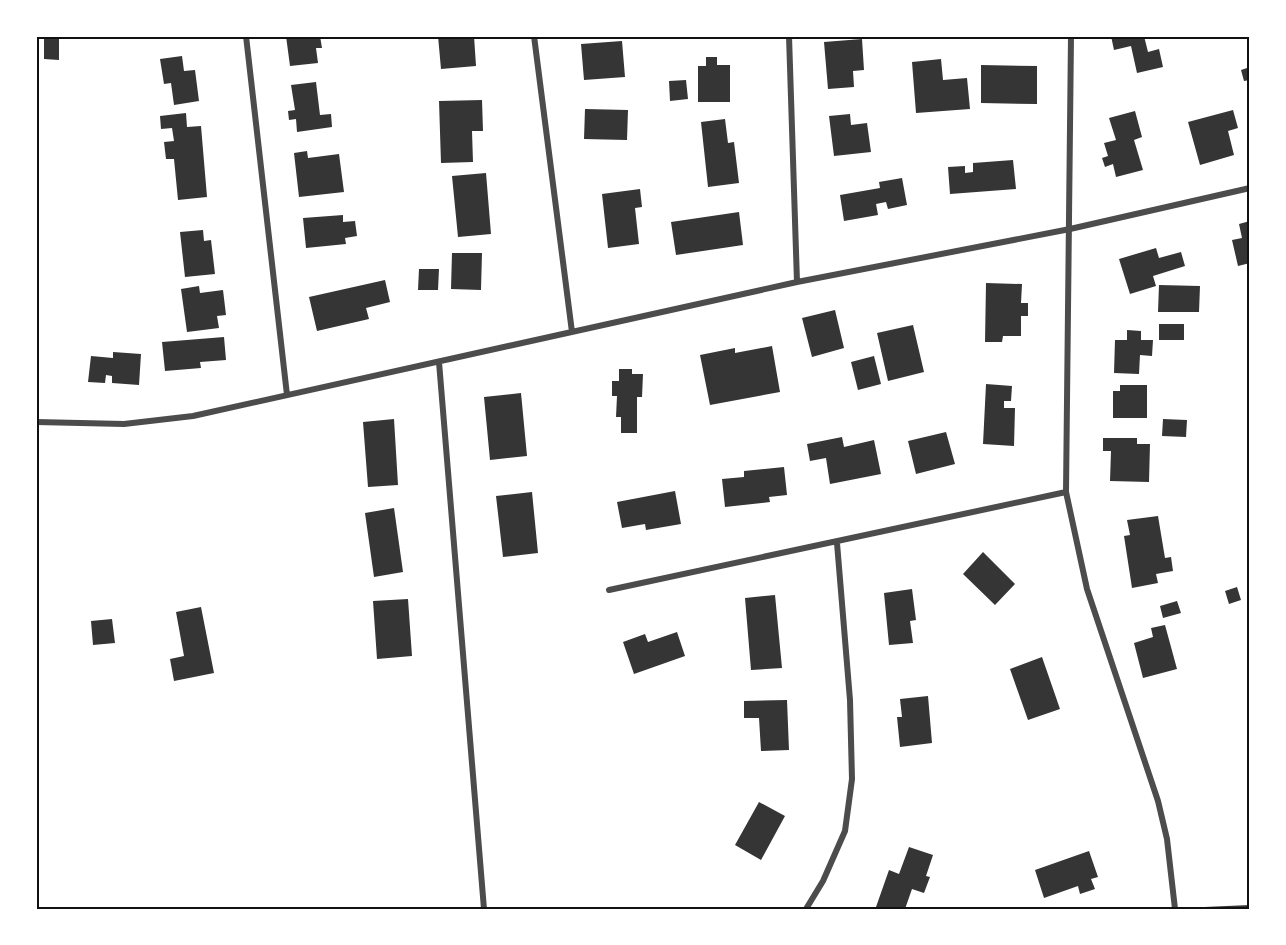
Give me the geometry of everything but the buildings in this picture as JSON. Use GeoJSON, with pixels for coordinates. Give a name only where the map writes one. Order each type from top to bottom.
{"type":"FeatureCollection","features":[{"type":"Feature","properties":{"kind":"street"},"geometry":{"type":"LineString","coordinates":[[246,36],[287,395]]}},
{"type":"Feature","properties":{"kind":"street"},"geometry":{"type":"LineString","coordinates":[[534,36],[572,332]]}},
{"type":"Feature","properties":{"kind":"street"},"geometry":{"type":"LineString","coordinates":[[789,36],[797,282]]}},
{"type":"Feature","properties":{"kind":"street"},"geometry":{"type":"LineString","coordinates":[[1071,36],[1066,492],[1086,589],[1158,801],[1167,839],[1175,909]]}},
{"type":"Feature","properties":{"kind":"street"},"geometry":{"type":"LineString","coordinates":[[36,423],[146,423],[193,416],[797,282],[1070,228],[1250,188]]}},
{"type":"Feature","properties":{"kind":"street"},"geometry":{"type":"LineString","coordinates":[[439,362],[484,909]]}},
{"type":"Feature","properties":{"kind":"street"},"geometry":{"type":"LineString","coordinates":[[609,590],[837,543],[1066,492]]}},
{"type":"Feature","properties":{"kind":"street"},"geometry":{"type":"LineString","coordinates":[[806,909],[824,881],[845,831],[852,778],[850,700],[837,543]]}}]}
